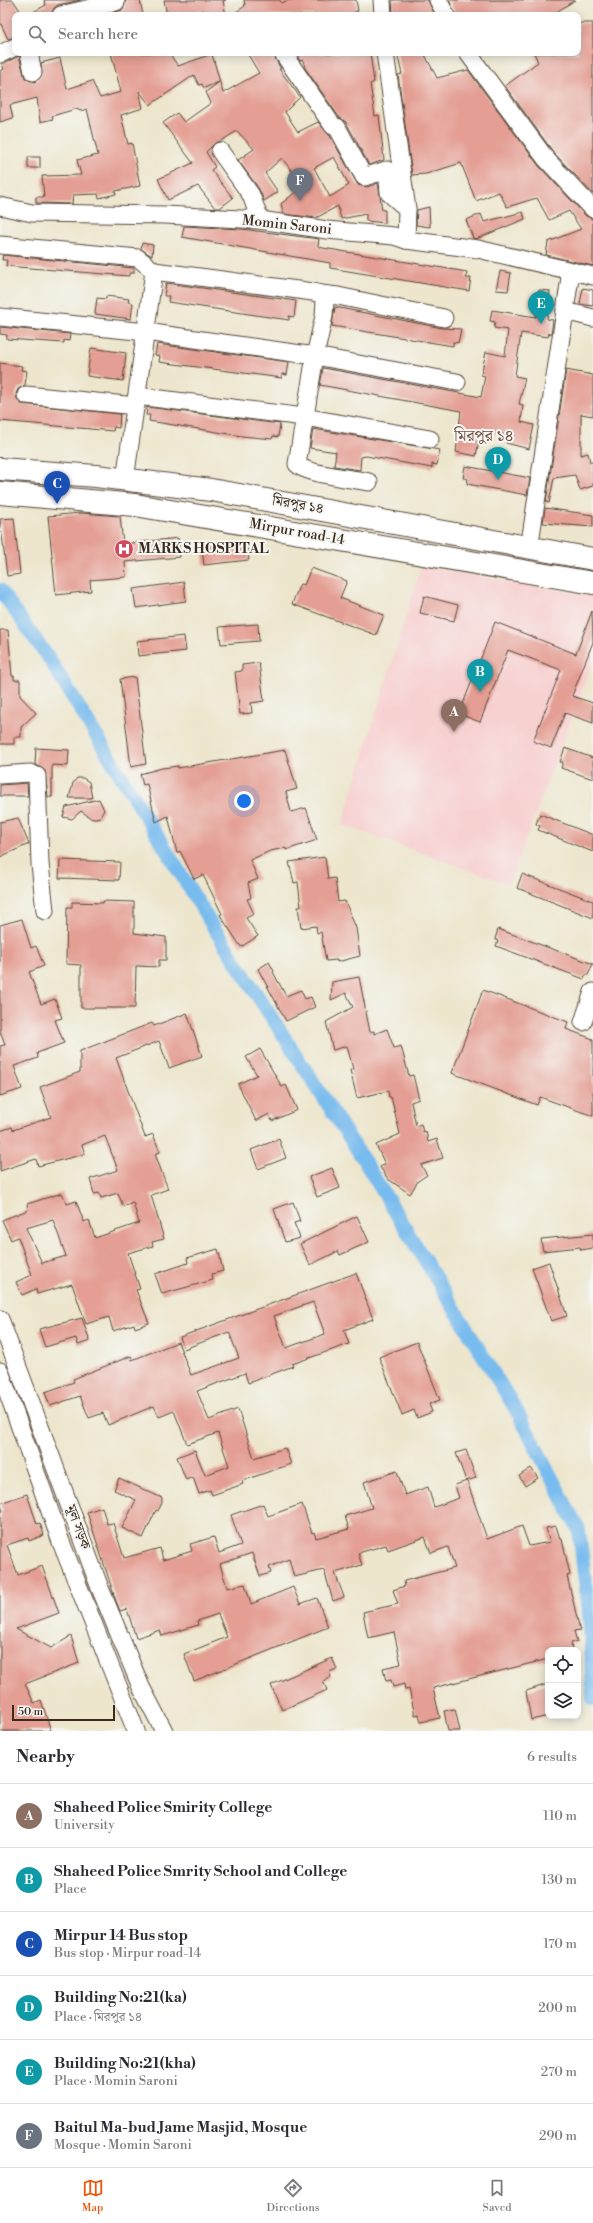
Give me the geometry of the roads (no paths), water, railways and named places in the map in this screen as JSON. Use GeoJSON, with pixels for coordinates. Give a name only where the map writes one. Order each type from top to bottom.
{"type":"FeatureCollection","features":[{"type":"Feature","properties":{"kind":"main road","name":"মিরপুর ১৪"},"geometry":{"type":"LineString","coordinates":[[0,470],[126,480],[212,490],[367,517],[529,549],[593,559]]}},
{"type":"Feature","properties":{"kind":"main road","name":"Mirpur road-14"},"geometry":{"type":"LineString","coordinates":[[0,493],[135,505],[593,583]]}},
{"type":"Feature","properties":{"kind":"street"},"geometry":{"type":"LineString","coordinates":[[382,0],[383,12]]}},
{"type":"Feature","properties":{"kind":"street"},"geometry":{"type":"LineString","coordinates":[[438,0],[444,12]]}},
{"type":"Feature","properties":{"kind":"street"},"geometry":{"type":"LineString","coordinates":[[79,12],[116,6]]}},
{"type":"Feature","properties":{"kind":"street"},"geometry":{"type":"LineString","coordinates":[[0,54],[12,48]]}},
{"type":"Feature","properties":{"kind":"street"},"geometry":{"type":"LineString","coordinates":[[30,56],[33,72]]}},
{"type":"Feature","properties":{"kind":"street"},"geometry":{"type":"LineString","coordinates":[[285,56],[333,126],[337,127],[364,177],[387,170],[389,193],[406,209]]}},
{"type":"Feature","properties":{"kind":"street"},"geometry":{"type":"LineString","coordinates":[[385,56],[406,209],[406,240]]}},
{"type":"Feature","properties":{"kind":"street"},"geometry":{"type":"LineString","coordinates":[[470,56],[546,159],[593,209]]}},
{"type":"Feature","properties":{"kind":"street"},"geometry":{"type":"LineString","coordinates":[[220,151],[251,194],[260,220]]}},
{"type":"Feature","properties":{"kind":"street","name":"Momin Saroni"},"geometry":{"type":"LineString","coordinates":[[0,206],[32,213],[165,215],[260,220],[327,230],[394,236],[406,240],[478,250],[593,276]]}},
{"type":"Feature","properties":{"kind":"street"},"geometry":{"type":"LineString","coordinates":[[0,245],[138,258],[154,271],[338,296],[444,318]]}},
{"type":"Feature","properties":{"kind":"street"},"geometry":{"type":"LineString","coordinates":[[126,480],[154,271]]}},
{"type":"Feature","properties":{"kind":"street"},"geometry":{"type":"LineString","coordinates":[[529,549],[571,271]]}},
{"type":"Feature","properties":{"kind":"street"},"geometry":{"type":"LineString","coordinates":[[321,294],[325,301],[324,316],[315,356],[297,459],[300,468],[369,482]]}},
{"type":"Feature","properties":{"kind":"street"},"geometry":{"type":"LineString","coordinates":[[565,311],[593,318]]}},
{"type":"Feature","properties":{"kind":"street"},"geometry":{"type":"LineString","coordinates":[[0,317],[146,332],[315,356],[457,382]]}},
{"type":"Feature","properties":{"kind":"street"},"geometry":{"type":"LineString","coordinates":[[26,395],[136,401],[304,417],[430,439]]}},
{"type":"Feature","properties":{"kind":"street"},"geometry":{"type":"LineString","coordinates":[[0,774],[30,773],[37,776],[40,864],[45,911]]}},
{"type":"Feature","properties":{"kind":"street"},"geometry":{"type":"LineString","coordinates":[[583,1022],[593,992]]}},
{"type":"Feature","properties":{"kind":"street","name":"মূল সড়ক"},"geometry":{"type":"LineString","coordinates":[[0,1319],[100,1588],[141,1687],[157,1715],[164,1731]]}},
{"type":"Feature","properties":{"kind":"street","name":"মূল সড়ক"},"geometry":{"type":"LineString","coordinates":[[0,1371],[61,1542],[135,1728]]}},
{"type":"Feature","properties":{"kind":"street"},"geometry":{"type":"LineString","coordinates":[[61,1542],[81,1534]]}},
{"type":"Feature","properties":{"kind":"street"},"geometry":{"type":"LineString","coordinates":[[135,1728],[157,1715]]}},
{"type":"Feature","properties":{"kind":"waterway"},"geometry":{"type":"LineString","coordinates":[[0,590],[50,660],[212,925],[363,1159],[518,1413],[579,1530],[590,1624],[593,1699]]}},
{"type":"Feature","properties":{"kind":"place","name":"Baitul Ma-bud Jame Masjid, Mosque"},"geometry":{"type":"Point","coordinates":[300,201]}},
{"type":"Feature","properties":{"kind":"place","name":"Building No:21(kha)"},"geometry":{"type":"Point","coordinates":[541,324]}},
{"type":"Feature","properties":{"kind":"place","name":"Building No:21(ka)"},"geometry":{"type":"Point","coordinates":[498,480]}},
{"type":"Feature","properties":{"kind":"place","name":"Mirpur 14 Bus stop"},"geometry":{"type":"Point","coordinates":[57,504]}},
{"type":"Feature","properties":{"kind":"place","name":"MARKS HOSPITAL"},"geometry":{"type":"Point","coordinates":[124,549]}},
{"type":"Feature","properties":{"kind":"place","name":"Shaheed Police Smrity School and College"},"geometry":{"type":"Point","coordinates":[480,692]}},
{"type":"Feature","properties":{"kind":"place","name":"Shaheed Police Smirity College"},"geometry":{"type":"Point","coordinates":[454,732]}},
{"type":"Feature","properties":{"kind":"district","name":"মিরপুর ১৪"},"geometry":{"type":"Point","coordinates":[484,436]}}]}
